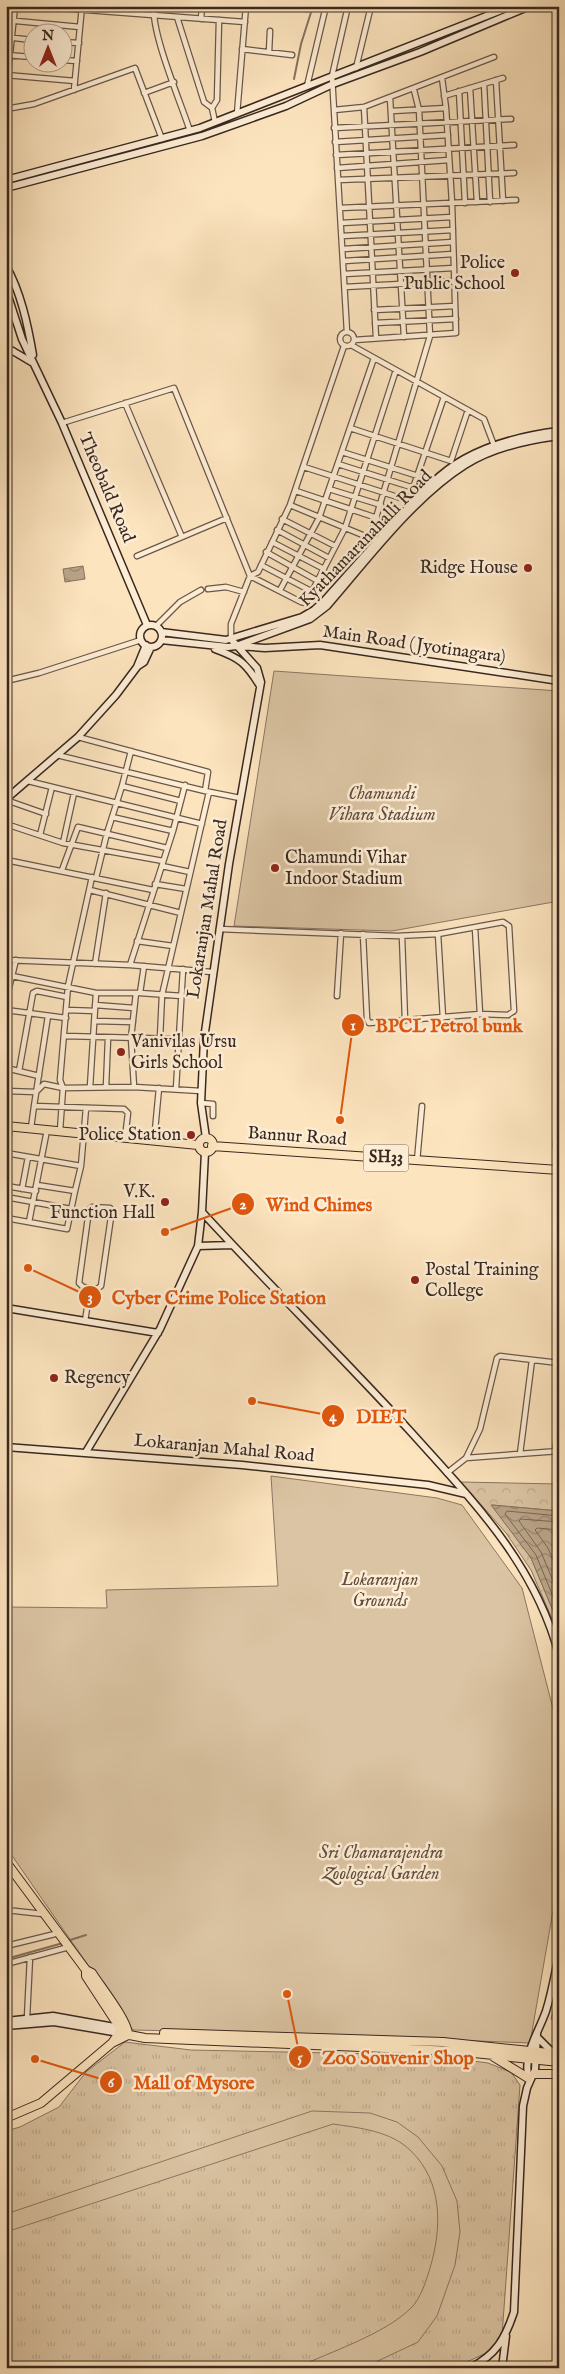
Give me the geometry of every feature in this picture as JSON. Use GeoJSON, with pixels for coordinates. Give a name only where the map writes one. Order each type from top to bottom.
{"type":"FeatureCollection","features":[{"type":"Feature","properties":{"kind":"main road"},"geometry":{"type":"LineString","coordinates":[[6,180],[162,139],[237,115],[512,6]]}},
{"type":"Feature","properties":{"kind":"main road"},"geometry":{"type":"LineString","coordinates":[[6,188],[193,139],[286,106],[333,84],[412,55],[530,6]]}},
{"type":"Feature","properties":{"kind":"main road","name":"Theobald Road"},"geometry":{"type":"LineString","coordinates":[[6,266],[13,280],[26,322],[34,364]]}},
{"type":"Feature","properties":{"kind":"main road","name":"Theobald Road"},"geometry":{"type":"LineString","coordinates":[[6,290],[22,339],[62,423],[147,625]]}},
{"type":"Feature","properties":{"kind":"main road"},"geometry":{"type":"LineString","coordinates":[[6,347],[34,364]]}},
{"type":"Feature","properties":{"kind":"main road","name":"Kyathamaranahalli Road"},"geometry":{"type":"LineString","coordinates":[[161,640],[228,647],[236,646],[304,622],[316,615],[420,502],[447,478],[466,464],[514,440],[559,431]]}},
{"type":"Feature","properties":{"kind":"main road","name":"Kyathamaranahalli Road"},"geometry":{"type":"LineString","coordinates":[[231,639],[308,614],[324,601],[373,540],[411,501],[464,459],[496,449],[559,436]]}},
{"type":"Feature","properties":{"kind":"main road"},"geometry":{"type":"LineString","coordinates":[[6,799],[78,737],[144,662],[146,644],[141,631],[147,625],[156,626],[162,632],[231,639]]}},
{"type":"Feature","properties":{"kind":"main road"},"geometry":{"type":"LineString","coordinates":[[146,644],[161,640],[162,632]]}},
{"type":"Feature","properties":{"kind":"main road","name":"Lokaranjan Mahal Road"},"geometry":{"type":"LineString","coordinates":[[206,1138],[201,1091],[204,1039],[212,972],[261,678],[257,668],[231,639]]}},
{"type":"Feature","properties":{"kind":"main road"},"geometry":{"type":"LineString","coordinates":[[204,645],[241,660],[249,668],[260,686]]}},
{"type":"Feature","properties":{"kind":"main road","name":"Main Road (Jyotinagara)"},"geometry":{"type":"LineString","coordinates":[[236,646],[265,648],[320,645],[559,681]]}},
{"type":"Feature","properties":{"kind":"main road"},"geometry":{"type":"LineString","coordinates":[[8,1126],[198,1145],[205,1152],[198,1246],[158,1333],[86,1452]]}},
{"type":"Feature","properties":{"kind":"main road"},"geometry":{"type":"LineString","coordinates":[[198,1145],[200,1140],[206,1138],[211,1141],[212,1146],[210,1150],[205,1152]]}},
{"type":"Feature","properties":{"kind":"main road","name":"Bannur Road"},"geometry":{"type":"LineString","coordinates":[[212,1146],[559,1170]]}},
{"type":"Feature","properties":{"kind":"main road"},"geometry":{"type":"LineString","coordinates":[[202,1212],[354,1370],[467,1494],[510,1547],[537,1593],[554,1635],[559,1655]]}},
{"type":"Feature","properties":{"kind":"main road"},"geometry":{"type":"LineString","coordinates":[[198,1246],[232,1245]]}},
{"type":"Feature","properties":{"kind":"main road"},"geometry":{"type":"LineString","coordinates":[[6,1308],[158,1333]]}},
{"type":"Feature","properties":{"kind":"main road","name":"Lokaranjan Mahal Road"},"geometry":{"type":"LineString","coordinates":[[6,1447],[242,1465],[438,1487],[467,1494]]}},
{"type":"Feature","properties":{"kind":"main road"},"geometry":{"type":"LineString","coordinates":[[6,1862],[86,1970],[92,1973],[128,2033]]}},
{"type":"Feature","properties":{"kind":"main road"},"geometry":{"type":"LineString","coordinates":[[531,2078],[528,2059],[533,2050],[546,2010],[559,1954]]}},
{"type":"Feature","properties":{"kind":"main road"},"geometry":{"type":"LineString","coordinates":[[86,1970],[86,1976],[119,2031]]}},
{"type":"Feature","properties":{"kind":"main road"},"geometry":{"type":"LineString","coordinates":[[6,2021],[53,2016],[155,2038],[454,2051],[559,2062]]}},
{"type":"Feature","properties":{"kind":"main road"},"geometry":{"type":"LineString","coordinates":[[6,2026],[54,2022],[119,2031]]}},
{"type":"Feature","properties":{"kind":"main road"},"geometry":{"type":"LineString","coordinates":[[112,2043],[119,2031]]}},
{"type":"Feature","properties":{"kind":"main road"},"geometry":{"type":"LineString","coordinates":[[6,2118],[41,2103],[112,2043],[128,2033],[443,2042],[559,2054]]}},
{"type":"Feature","properties":{"kind":"main road"},"geometry":{"type":"LineString","coordinates":[[537,2036],[550,2050],[559,2054]]}},
{"type":"Feature","properties":{"kind":"main road"},"geometry":{"type":"LineString","coordinates":[[502,2368],[507,2334],[514,2312],[524,2106],[536,2059],[533,2050]]}},
{"type":"Feature","properties":{"kind":"main road"},"geometry":{"type":"LineString","coordinates":[[492,2056],[531,2078],[559,2074]]}},
{"type":"Feature","properties":{"kind":"main road"},"geometry":{"type":"LineString","coordinates":[[475,2367],[497,2348],[507,2334]]}},
{"type":"Feature","properties":{"kind":"street"},"geometry":{"type":"LineString","coordinates":[[6,92],[9,38],[15,6]]}},
{"type":"Feature","properties":{"kind":"street"},"geometry":{"type":"LineString","coordinates":[[34,6],[103,9],[245,22]]}},
{"type":"Feature","properties":{"kind":"street"},"geometry":{"type":"LineString","coordinates":[[154,6],[153,15],[190,131]]}},
{"type":"Feature","properties":{"kind":"street"},"geometry":{"type":"LineString","coordinates":[[201,18],[202,6]]}},
{"type":"Feature","properties":{"kind":"street"},"geometry":{"type":"LineString","coordinates":[[237,115],[246,6]]}},
{"type":"Feature","properties":{"kind":"street"},"geometry":{"type":"LineString","coordinates":[[295,6],[307,9]]}},
{"type":"Feature","properties":{"kind":"street"},"geometry":{"type":"LineString","coordinates":[[307,86],[326,6]]}},
{"type":"Feature","properties":{"kind":"street"},"geometry":{"type":"LineString","coordinates":[[347,332],[332,76],[348,6]]}},
{"type":"Feature","properties":{"kind":"street"},"geometry":{"type":"LineString","coordinates":[[356,68],[371,6]]}},
{"type":"Feature","properties":{"kind":"street"},"geometry":{"type":"LineString","coordinates":[[74,90],[82,8]]}},
{"type":"Feature","properties":{"kind":"street"},"geometry":{"type":"LineString","coordinates":[[176,17],[204,102],[212,108]]}},
{"type":"Feature","properties":{"kind":"street"},"geometry":{"type":"LineString","coordinates":[[6,20],[80,27]]}},
{"type":"Feature","properties":{"kind":"street"},"geometry":{"type":"LineString","coordinates":[[215,122],[212,108],[216,100],[219,20]]}},
{"type":"Feature","properties":{"kind":"street"},"geometry":{"type":"LineString","coordinates":[[269,52],[270,31]]}},
{"type":"Feature","properties":{"kind":"street"},"geometry":{"type":"LineString","coordinates":[[9,38],[22,39]]}},
{"type":"Feature","properties":{"kind":"street"},"geometry":{"type":"LineString","coordinates":[[72,43],[79,43]]}},
{"type":"Feature","properties":{"kind":"street"},"geometry":{"type":"LineString","coordinates":[[242,49],[292,55]]}},
{"type":"Feature","properties":{"kind":"street"},"geometry":{"type":"LineString","coordinates":[[8,55],[22,56]]}},
{"type":"Feature","properties":{"kind":"street"},"geometry":{"type":"LineString","coordinates":[[334,110],[364,108],[414,90],[494,57]]}},
{"type":"Feature","properties":{"kind":"street"},"geometry":{"type":"LineString","coordinates":[[72,61],[77,61]]}},
{"type":"Feature","properties":{"kind":"street"},"geometry":{"type":"LineString","coordinates":[[6,109],[34,104],[134,68],[162,139]]}},
{"type":"Feature","properties":{"kind":"street"},"geometry":{"type":"LineString","coordinates":[[7,75],[74,81]]}},
{"type":"Feature","properties":{"kind":"street"},"geometry":{"type":"LineString","coordinates":[[250,576],[258,572],[266,552],[290,506],[344,346],[352,342],[376,338],[454,334],[456,330],[452,204],[446,108],[442,78]]}},
{"type":"Feature","properties":{"kind":"street"},"geometry":{"type":"LineString","coordinates":[[444,96],[503,78]]}},
{"type":"Feature","properties":{"kind":"street"},"geometry":{"type":"LineString","coordinates":[[496,80],[503,201]]}},
{"type":"Feature","properties":{"kind":"street"},"geometry":{"type":"LineString","coordinates":[[144,93],[174,82]]}},
{"type":"Feature","properties":{"kind":"street"},"geometry":{"type":"LineString","coordinates":[[484,84],[490,202]]}},
{"type":"Feature","properties":{"kind":"street"},"geometry":{"type":"LineString","coordinates":[[470,88],[477,202]]}},
{"type":"Feature","properties":{"kind":"street"},"geometry":{"type":"LineString","coordinates":[[290,506],[373,540],[377,518],[430,336],[419,110],[414,90]]}},
{"type":"Feature","properties":{"kind":"street"},"geometry":{"type":"LineString","coordinates":[[459,91],[464,203]]}},
{"type":"Feature","properties":{"kind":"street"},"geometry":{"type":"LineString","coordinates":[[390,98],[404,337]]}},
{"type":"Feature","properties":{"kind":"street"},"geometry":{"type":"LineString","coordinates":[[364,108],[366,179],[376,338]]}},
{"type":"Feature","properties":{"kind":"street"},"geometry":{"type":"LineString","coordinates":[[392,111],[446,108]]}},
{"type":"Feature","properties":{"kind":"street"},"geometry":{"type":"LineString","coordinates":[[334,128],[511,119]]}},
{"type":"Feature","properties":{"kind":"street"},"geometry":{"type":"LineString","coordinates":[[335,142],[448,135]]}},
{"type":"Feature","properties":{"kind":"street"},"geometry":{"type":"LineString","coordinates":[[336,155],[514,145]]}},
{"type":"Feature","properties":{"kind":"street"},"geometry":{"type":"LineString","coordinates":[[337,168],[449,160]]}},
{"type":"Feature","properties":{"kind":"street"},"geometry":{"type":"LineString","coordinates":[[338,180],[514,172]]}},
{"type":"Feature","properties":{"kind":"street"},"geometry":{"type":"LineString","coordinates":[[340,208],[516,200]]}},
{"type":"Feature","properties":{"kind":"street"},"geometry":{"type":"LineString","coordinates":[[341,223],[452,217]]}},
{"type":"Feature","properties":{"kind":"street"},"geometry":{"type":"LineString","coordinates":[[342,236],[452,230]]}},
{"type":"Feature","properties":{"kind":"street"},"geometry":{"type":"LineString","coordinates":[[343,249],[453,242]]}},
{"type":"Feature","properties":{"kind":"street"},"geometry":{"type":"LineString","coordinates":[[344,260],[453,254]]}},
{"type":"Feature","properties":{"kind":"street"},"geometry":{"type":"LineString","coordinates":[[344,274],[454,268]]}},
{"type":"Feature","properties":{"kind":"street"},"geometry":{"type":"LineString","coordinates":[[345,287],[455,281]]}},
{"type":"Feature","properties":{"kind":"street"},"geometry":{"type":"LineString","coordinates":[[374,310],[455,306]]}},
{"type":"Feature","properties":{"kind":"street"},"geometry":{"type":"LineString","coordinates":[[375,323],[456,319]]}},
{"type":"Feature","properties":{"kind":"street"},"geometry":{"type":"LineString","coordinates":[[347,332],[353,336],[352,342]]}},
{"type":"Feature","properties":{"kind":"street"},"geometry":{"type":"LineString","coordinates":[[344,346],[339,339],[342,334],[347,332]]}},
{"type":"Feature","properties":{"kind":"street"},"geometry":{"type":"LineString","coordinates":[[352,342],[374,358],[484,419],[496,449]]}},
{"type":"Feature","properties":{"kind":"street"},"geometry":{"type":"LineString","coordinates":[[280,590],[319,518],[374,358]]}},
{"type":"Feature","properties":{"kind":"street"},"geometry":{"type":"LineString","coordinates":[[250,576],[303,603],[308,602],[345,528],[396,370]]}},
{"type":"Feature","properties":{"kind":"street"},"geometry":{"type":"LineString","coordinates":[[62,423],[174,388],[250,576],[231,624],[231,639]]}},
{"type":"Feature","properties":{"kind":"street"},"geometry":{"type":"LineString","coordinates":[[304,467],[411,501],[444,396]]}},
{"type":"Feature","properties":{"kind":"street"},"geometry":{"type":"LineString","coordinates":[[125,403],[182,537]]}},
{"type":"Feature","properties":{"kind":"street"},"geometry":{"type":"LineString","coordinates":[[350,428],[452,460],[468,410]]}},
{"type":"Feature","properties":{"kind":"street"},"geometry":{"type":"LineString","coordinates":[[342,452],[418,476]]}},
{"type":"Feature","properties":{"kind":"street"},"geometry":{"type":"LineString","coordinates":[[338,464],[414,488]]}},
{"type":"Feature","properties":{"kind":"street"},"geometry":{"type":"LineString","coordinates":[[329,489],[381,505]]}},
{"type":"Feature","properties":{"kind":"street"},"geometry":{"type":"LineString","coordinates":[[296,491],[377,518]]}},
{"type":"Feature","properties":{"kind":"street"},"geometry":{"type":"LineString","coordinates":[[137,556],[227,518]]}},
{"type":"Feature","properties":{"kind":"street"},"geometry":{"type":"LineString","coordinates":[[282,520],[336,546]]}},
{"type":"Feature","properties":{"kind":"street"},"geometry":{"type":"LineString","coordinates":[[277,530],[330,558]]}},
{"type":"Feature","properties":{"kind":"street"},"geometry":{"type":"LineString","coordinates":[[272,542],[324,569]]}},
{"type":"Feature","properties":{"kind":"street"},"geometry":{"type":"LineString","coordinates":[[266,552],[318,581]]}},
{"type":"Feature","properties":{"kind":"street"},"geometry":{"type":"LineString","coordinates":[[260,565],[312,592]]}},
{"type":"Feature","properties":{"kind":"street"},"geometry":{"type":"LineString","coordinates":[[208,588],[226,587],[244,592]]}},
{"type":"Feature","properties":{"kind":"street"},"geometry":{"type":"LineString","coordinates":[[156,626],[180,602],[201,590]]}},
{"type":"Feature","properties":{"kind":"street"},"geometry":{"type":"LineString","coordinates":[[6,681],[146,644]]}},
{"type":"Feature","properties":{"kind":"street"},"geometry":{"type":"LineString","coordinates":[[78,737],[208,772],[202,824],[162,995],[160,1038]]}},
{"type":"Feature","properties":{"kind":"street"},"geometry":{"type":"LineString","coordinates":[[60,1131],[63,1088],[60,1080],[68,986],[90,890],[106,833],[117,804],[131,751]]}},
{"type":"Feature","properties":{"kind":"street"},"geometry":{"type":"LineString","coordinates":[[57,755],[185,785],[207,792],[240,798]]}},
{"type":"Feature","properties":{"kind":"street"},"geometry":{"type":"LineString","coordinates":[[28,781],[202,824]]}},
{"type":"Feature","properties":{"kind":"street"},"geometry":{"type":"LineString","coordinates":[[130,965],[173,831],[185,785]]}},
{"type":"Feature","properties":{"kind":"street"},"geometry":{"type":"LineString","coordinates":[[122,786],[181,801]]}},
{"type":"Feature","properties":{"kind":"street"},"geometry":{"type":"LineString","coordinates":[[40,835],[52,787]]}},
{"type":"Feature","properties":{"kind":"street"},"geometry":{"type":"LineString","coordinates":[[63,842],[74,792]]}},
{"type":"Feature","properties":{"kind":"street"},"geometry":{"type":"LineString","coordinates":[[6,799],[46,814]]}},
{"type":"Feature","properties":{"kind":"street"},"geometry":{"type":"LineString","coordinates":[[112,817],[173,831]]}},
{"type":"Feature","properties":{"kind":"street"},"geometry":{"type":"LineString","coordinates":[[6,824],[63,842],[163,863],[190,872]]}},
{"type":"Feature","properties":{"kind":"street"},"geometry":{"type":"LineString","coordinates":[[62,870],[78,827],[167,848]]}},
{"type":"Feature","properties":{"kind":"street"},"geometry":{"type":"LineString","coordinates":[[6,860],[153,890]]}},
{"type":"Feature","properties":{"kind":"street"},"geometry":{"type":"LineString","coordinates":[[155,884],[186,890]]}},
{"type":"Feature","properties":{"kind":"street"},"geometry":{"type":"LineString","coordinates":[[90,890],[181,913]]}},
{"type":"Feature","properties":{"kind":"street"},"geometry":{"type":"LineString","coordinates":[[95,964],[106,894]]}},
{"type":"Feature","properties":{"kind":"street"},"geometry":{"type":"LineString","coordinates":[[219,930],[341,933],[363,934],[402,936],[438,934],[499,922],[509,926],[516,1009],[508,1015],[480,1014],[371,1024],[367,1021],[363,934]]}},
{"type":"Feature","properties":{"kind":"street"},"geometry":{"type":"LineString","coordinates":[[475,928],[480,1014]]}},
{"type":"Feature","properties":{"kind":"street"},"geometry":{"type":"LineString","coordinates":[[337,996],[341,933]]}},
{"type":"Feature","properties":{"kind":"street"},"geometry":{"type":"LineString","coordinates":[[438,934],[443,1018]]}},
{"type":"Feature","properties":{"kind":"street"},"geometry":{"type":"LineString","coordinates":[[402,936],[405,1020]]}},
{"type":"Feature","properties":{"kind":"street"},"geometry":{"type":"LineString","coordinates":[[137,941],[173,946]]}},
{"type":"Feature","properties":{"kind":"street"},"geometry":{"type":"LineString","coordinates":[[6,960],[130,965],[212,972]]}},
{"type":"Feature","properties":{"kind":"street"},"geometry":{"type":"LineString","coordinates":[[6,1000],[8,985],[16,960]]}},
{"type":"Feature","properties":{"kind":"street"},"geometry":{"type":"LineString","coordinates":[[134,1087],[131,1038],[134,1008],[144,966]]}},
{"type":"Feature","properties":{"kind":"street"},"geometry":{"type":"LineString","coordinates":[[176,1089],[183,969]]}},
{"type":"Feature","properties":{"kind":"street"},"geometry":{"type":"LineString","coordinates":[[12,976],[96,993],[182,996]]}},
{"type":"Feature","properties":{"kind":"street"},"geometry":{"type":"LineString","coordinates":[[19,1071],[34,992],[67,997]]}},
{"type":"Feature","properties":{"kind":"street"},"geometry":{"type":"LineString","coordinates":[[90,1087],[96,993]]}},
{"type":"Feature","properties":{"kind":"street"},"geometry":{"type":"LineString","coordinates":[[66,1010],[134,1008]]}},
{"type":"Feature","properties":{"kind":"street"},"geometry":{"type":"LineString","coordinates":[[6,1010],[66,1018]]}},
{"type":"Feature","properties":{"kind":"street"},"geometry":{"type":"LineString","coordinates":[[31,1128],[48,1016]]}},
{"type":"Feature","properties":{"kind":"street"},"geometry":{"type":"LineString","coordinates":[[94,1021],[133,1022]]}},
{"type":"Feature","properties":{"kind":"street"},"geometry":{"type":"LineString","coordinates":[[65,1036],[179,1038]]}},
{"type":"Feature","properties":{"kind":"street"},"geometry":{"type":"LineString","coordinates":[[106,1087],[108,1038]]}},
{"type":"Feature","properties":{"kind":"street"},"geometry":{"type":"LineString","coordinates":[[6,1068],[39,1076]]}},
{"type":"Feature","properties":{"kind":"street"},"geometry":{"type":"LineString","coordinates":[[559,1071],[556,1147],[559,1152]]}},
{"type":"Feature","properties":{"kind":"street"},"geometry":{"type":"LineString","coordinates":[[6,1091],[36,1092],[44,1084],[63,1088],[134,1087],[201,1091]]}},
{"type":"Feature","properties":{"kind":"street"},"geometry":{"type":"LineString","coordinates":[[154,1140],[159,1088]]}},
{"type":"Feature","properties":{"kind":"street"},"geometry":{"type":"LineString","coordinates":[[201,1103],[213,1104],[213,1116]]}},
{"type":"Feature","properties":{"kind":"street"},"geometry":{"type":"LineString","coordinates":[[34,1106],[127,1111],[125,1138]]}},
{"type":"Feature","properties":{"kind":"street"},"geometry":{"type":"LineString","coordinates":[[417,1160],[422,1106]]}},
{"type":"Feature","properties":{"kind":"street"},"geometry":{"type":"LineString","coordinates":[[6,1218],[67,1229],[81,1166],[86,1108]]}},
{"type":"Feature","properties":{"kind":"street"},"geometry":{"type":"LineString","coordinates":[[8,1126],[6,1154],[81,1166]]}},
{"type":"Feature","properties":{"kind":"street"},"geometry":{"type":"LineString","coordinates":[[29,1222],[43,1160],[47,1130]]}},
{"type":"Feature","properties":{"kind":"street"},"geometry":{"type":"LineString","coordinates":[[22,1189],[28,1157]]}},
{"type":"Feature","properties":{"kind":"street"},"geometry":{"type":"LineString","coordinates":[[37,1185],[75,1191]]}},
{"type":"Feature","properties":{"kind":"street"},"geometry":{"type":"LineString","coordinates":[[6,1186],[36,1191]]}},
{"type":"Feature","properties":{"kind":"street"},"geometry":{"type":"LineString","coordinates":[[6,1197],[71,1209]]}},
{"type":"Feature","properties":{"kind":"street"},"geometry":{"type":"LineString","coordinates":[[92,1207],[110,1208],[112,1212],[101,1286],[97,1289],[90,1288],[82,1287],[79,1283],[89,1210],[92,1207]]}},
{"type":"Feature","properties":{"kind":"street"},"geometry":{"type":"LineString","coordinates":[[85,1321],[90,1288]]}},
{"type":"Feature","properties":{"kind":"street"},"geometry":{"type":"LineString","coordinates":[[447,1473],[466,1458],[481,1426],[497,1358],[500,1356],[559,1363]]}},
{"type":"Feature","properties":{"kind":"street"},"geometry":{"type":"LineString","coordinates":[[520,1454],[532,1360]]}},
{"type":"Feature","properties":{"kind":"street"},"geometry":{"type":"LineString","coordinates":[[466,1458],[557,1451],[559,1421]]}},
{"type":"Feature","properties":{"kind":"street"},"geometry":{"type":"LineString","coordinates":[[6,1910],[43,1914]]}},
{"type":"Feature","properties":{"kind":"street"},"geometry":{"type":"LineString","coordinates":[[6,1946],[59,1934]]}},
{"type":"Feature","properties":{"kind":"street"},"geometry":{"type":"LineString","coordinates":[[6,1964],[68,1946]]}},
{"type":"Feature","properties":{"kind":"street"},"geometry":{"type":"LineString","coordinates":[[27,2018],[30,1957]]}},
{"type":"Feature","properties":{"kind":"green space","name":"Chamundi Vihara Stadium"},"geometry":{"type":"Polygon","coordinates":[[[274,671],[559,691],[559,901],[392,931],[234,926],[274,671]]]}},
{"type":"Feature","properties":{"kind":"green space","name":"Sri Chamarajendra Zoological Garden"},"geometry":{"type":"Polygon","coordinates":[[[271,1476],[437,1498],[462,1505],[522,1588],[559,1732],[559,1790],[553,1911],[530,2043],[133,2030],[6,1847],[6,1607],[107,1608],[106,1590],[278,1586],[271,1476]]]}},
{"type":"Feature","properties":{"kind":"green space"},"geometry":{"type":"Polygon","coordinates":[[[461,1482],[559,1484],[559,1511],[492,1505],[531,1558],[559,1625],[559,1635],[531,1570],[506,1533],[461,1482]]]}},
{"type":"Feature","properties":{"kind":"green space"},"geometry":{"type":"Polygon","coordinates":[[[559,1991],[559,2023],[551,2019],[559,1991]]]}},
{"type":"Feature","properties":{"kind":"green space"},"geometry":{"type":"Polygon","coordinates":[[[125,2042],[191,2050],[426,2055],[488,2063],[511,2072],[520,2085],[502,2336],[486,2353],[454,2368],[6,2368],[6,2131],[20,2127],[59,2107],[86,2072],[125,2042]]]}},
{"type":"Feature","properties":{"kind":"green space"},"geometry":{"type":"Polygon","coordinates":[[[312,2111],[370,2113],[397,2122],[418,2137],[442,2166],[457,2201],[460,2232],[455,2265],[437,2316],[418,2342],[363,2368],[296,2368],[356,2342],[387,2326],[411,2308],[418,2299],[425,2284],[437,2237],[437,2206],[434,2191],[421,2163],[411,2151],[403,2144],[385,2135],[364,2129],[333,2124],[6,2232],[6,2214],[312,2111]]]}},
{"type":"Feature","properties":{"kind":"water"},"geometry":{"type":"Polygon","coordinates":[[[83,566],[85,579],[65,582],[63,569],[83,566]]]}},
{"type":"Feature","properties":{"kind":"water"},"geometry":{"type":"Polygon","coordinates":[[[491,1505],[559,1511],[559,1625],[531,1558],[491,1505]]]}},
{"type":"Feature","properties":{"kind":"waterway"},"geometry":{"type":"LineString","coordinates":[[294,79],[301,44],[313,6]]}},
{"type":"Feature","properties":{"kind":"waterway"},"geometry":{"type":"LineString","coordinates":[[67,1941],[86,1935]]}},
{"type":"Feature","properties":{"kind":"waterway"},"geometry":{"type":"LineString","coordinates":[[6,1959],[63,1943]]}},
{"type":"Feature","properties":{"kind":"place","name":"Police Public School"},"geometry":{"type":"Point","coordinates":[515,273]}},
{"type":"Feature","properties":{"kind":"place","name":"Ridge House"},"geometry":{"type":"Point","coordinates":[528,568]}},
{"type":"Feature","properties":{"kind":"place","name":"Chamundi Vihar Indoor Stadium"},"geometry":{"type":"Point","coordinates":[275,868]}},
{"type":"Feature","properties":{"kind":"place","name":"Vanivilas Ursu Girls School"},"geometry":{"type":"Point","coordinates":[121,1052]}},
{"type":"Feature","properties":{"kind":"place","name":"BPCL Petrol bunk"},"geometry":{"type":"Point","coordinates":[340,1120]}},
{"type":"Feature","properties":{"kind":"place","name":"Police Station"},"geometry":{"type":"Point","coordinates":[191,1135]}},
{"type":"Feature","properties":{"kind":"place","name":"V.K. Function Hall"},"geometry":{"type":"Point","coordinates":[165,1202]}},
{"type":"Feature","properties":{"kind":"place","name":"Wind Chimes"},"geometry":{"type":"Point","coordinates":[165,1232]}},
{"type":"Feature","properties":{"kind":"place","name":"Cyber Crime Police Station"},"geometry":{"type":"Point","coordinates":[28,1268]}},
{"type":"Feature","properties":{"kind":"place","name":"Postal Training College"},"geometry":{"type":"Point","coordinates":[415,1280]}},
{"type":"Feature","properties":{"kind":"place","name":"Regency"},"geometry":{"type":"Point","coordinates":[54,1378]}},
{"type":"Feature","properties":{"kind":"place","name":"DIET"},"geometry":{"type":"Point","coordinates":[252,1401]}},
{"type":"Feature","properties":{"kind":"place","name":"Zoo Souvenir Shop"},"geometry":{"type":"Point","coordinates":[287,1994]}},
{"type":"Feature","properties":{"kind":"place","name":"Mall of Mysore"},"geometry":{"type":"Point","coordinates":[35,2059]}},
{"type":"Feature","properties":{"kind":"park label","name":"Lokaranjan Grounds"},"geometry":{"type":"Point","coordinates":[380,1590]}}]}
